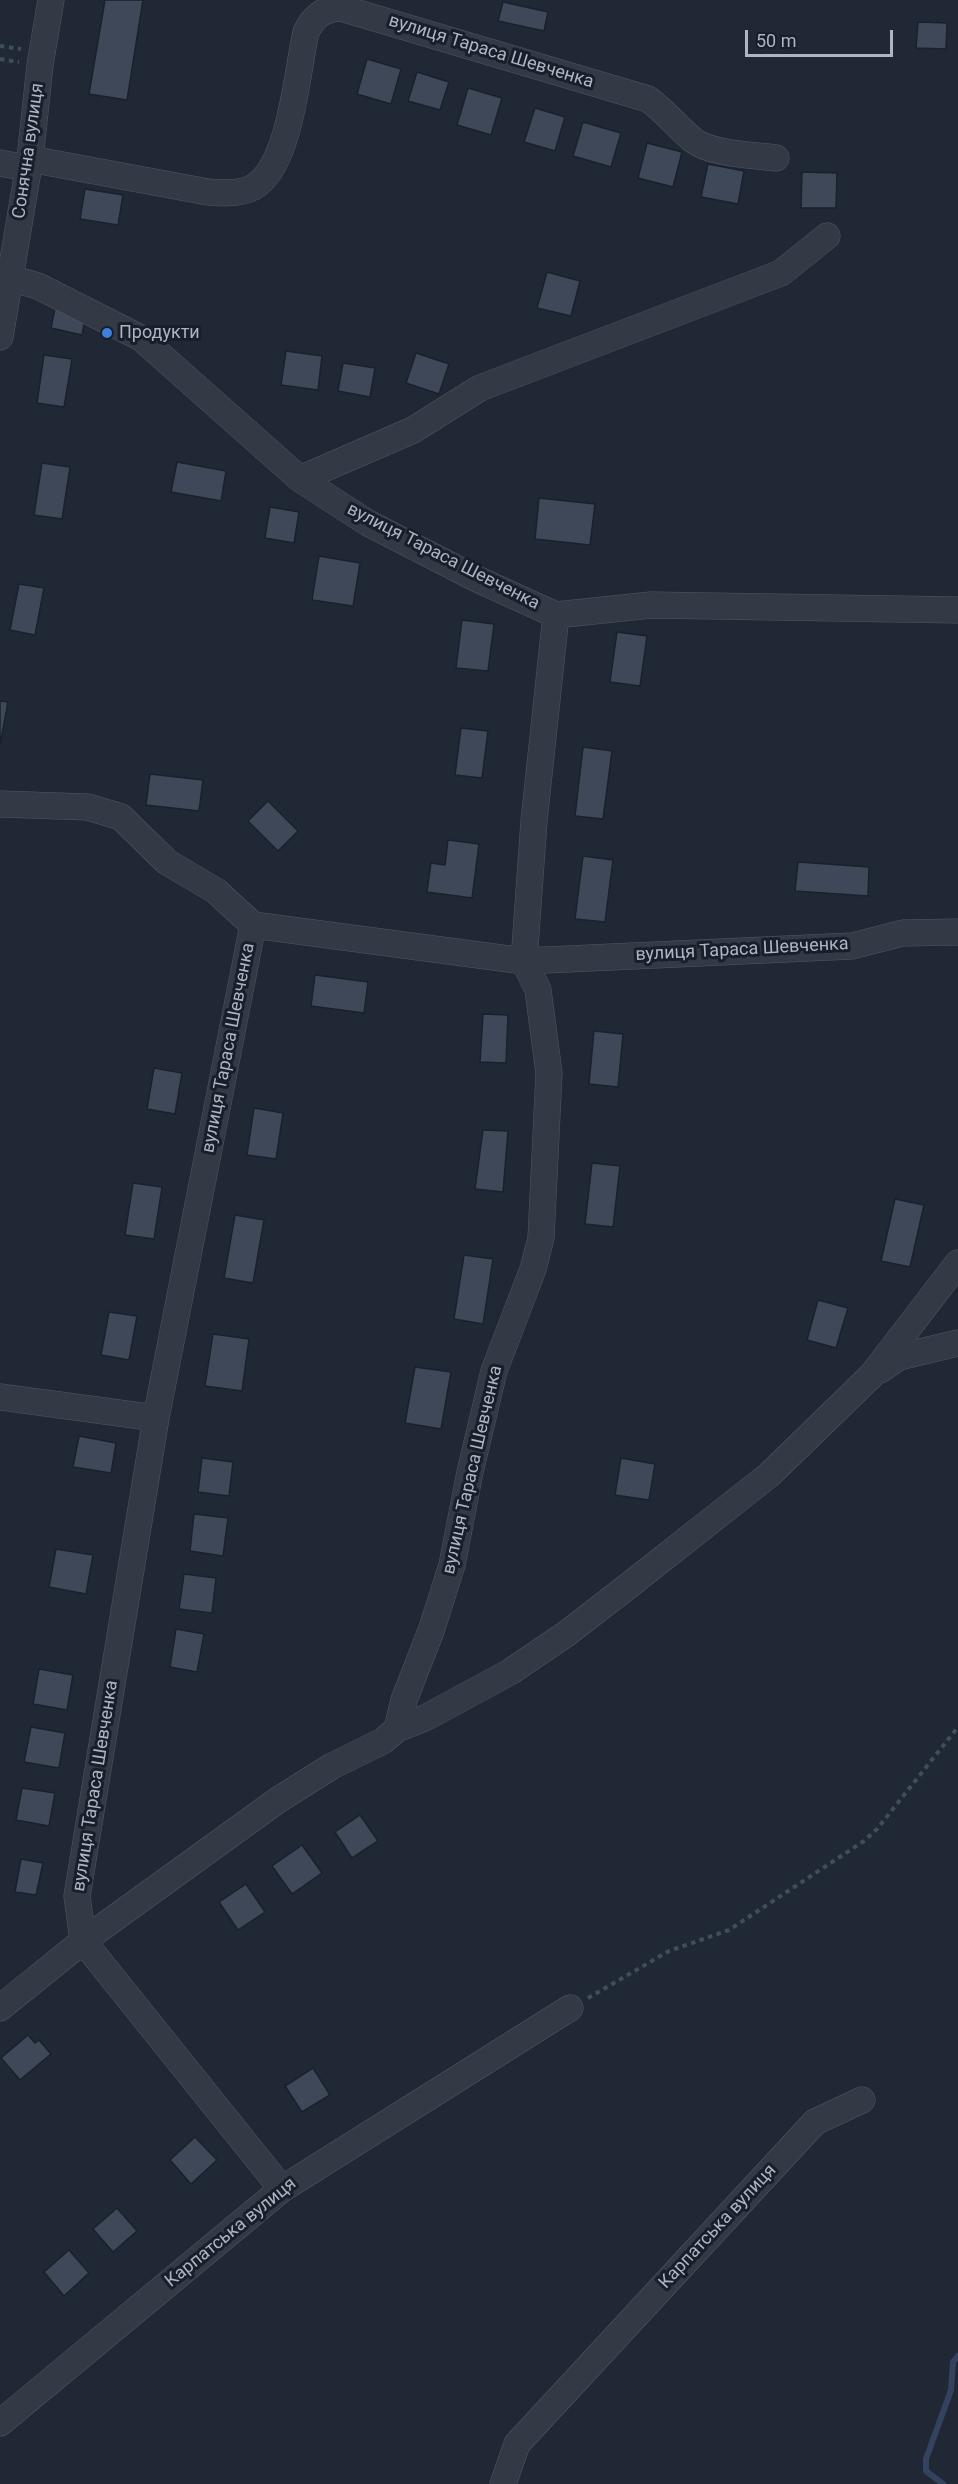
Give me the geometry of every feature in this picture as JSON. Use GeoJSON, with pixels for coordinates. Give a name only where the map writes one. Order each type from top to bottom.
{"type":"FeatureCollection","features":[{"type":"Feature","properties":{"kind":"street","name":"Сонячна вулиця"},"geometry":{"type":"LineString","coordinates":[[0,337],[29,163],[40,65],[51,0]]}},
{"type":"Feature","properties":{"kind":"street","name":"вулиця Тараса Шевченка"},"geometry":{"type":"LineString","coordinates":[[0,163],[29,163],[208,192],[230,193],[256,186],[278,159],[286,132],[306,32],[312,20],[323,11],[341,8],[648,99],[663,109],[693,141],[705,148],[776,158]]}},
{"type":"Feature","properties":{"kind":"street"},"geometry":{"type":"LineString","coordinates":[[300,479],[413,430],[480,388],[781,273],[827,236]]}},
{"type":"Feature","properties":{"kind":"street","name":"вулиця Тараса Шевченка"},"geometry":{"type":"LineString","coordinates":[[10,278],[38,286],[141,338],[300,479],[368,523],[477,579],[556,615],[651,605],[958,610]]}},
{"type":"Feature","properties":{"kind":"street","name":"вулиця Тараса Шевченка"},"geometry":{"type":"LineString","coordinates":[[397,1730],[404,1700],[431,1631],[452,1565],[470,1472],[494,1371],[533,1269],[541,1238],[549,1073],[538,990],[524,961],[534,821],[556,615]]}},
{"type":"Feature","properties":{"kind":"street","name":"вулиця Тараса Шевченка"},"geometry":{"type":"LineString","coordinates":[[0,804],[88,807],[121,817],[167,862],[216,891],[253,925],[524,961],[852,946],[903,933],[958,932]]}},
{"type":"Feature","properties":{"kind":"street","name":"вулиця Тараса Шевченка"},"geometry":{"type":"LineString","coordinates":[[83,1941],[78,1896],[156,1418],[253,925]]}},
{"type":"Feature","properties":{"kind":"street"},"geometry":{"type":"LineString","coordinates":[[0,2007],[83,1941],[278,1800],[332,1766],[383,1741],[397,1730],[425,1718],[510,1672],[566,1634],[770,1475],[872,1375],[958,1263]]}},
{"type":"Feature","properties":{"kind":"street"},"geometry":{"type":"LineString","coordinates":[[872,1375],[898,1358],[958,1343]]}},
{"type":"Feature","properties":{"kind":"street"},"geometry":{"type":"LineString","coordinates":[[0,1397],[156,1418]]}},
{"type":"Feature","properties":{"kind":"street"},"geometry":{"type":"LineString","coordinates":[[83,1941],[282,2188]]}},
{"type":"Feature","properties":{"kind":"street","name":"Карпатська вулиця"},"geometry":{"type":"LineString","coordinates":[[0,2423],[282,2188],[570,2008]]}},
{"type":"Feature","properties":{"kind":"street","name":"Карпатська вулиця"},"geometry":{"type":"LineString","coordinates":[[503,2484],[517,2444],[814,2122],[862,2100]]}},
{"type":"Feature","properties":{"kind":"path"},"geometry":{"type":"LineString","coordinates":[[570,2008],[669,1951],[729,1930],[864,1840],[877,1829],[958,1727]]}},
{"type":"Feature","properties":{"kind":"building"},"geometry":{"type":"Polygon","coordinates":[[[105,0],[143,0],[127,100],[89,94],[105,0]]]}},
{"type":"Feature","properties":{"kind":"building"},"geometry":{"type":"Polygon","coordinates":[[[503,2],[548,12],[544,31],[498,21],[503,2]]]}},
{"type":"Feature","properties":{"kind":"building"},"geometry":{"type":"Polygon","coordinates":[[[918,22],[947,23],[946,49],[916,48],[918,22]]]}},
{"type":"Feature","properties":{"kind":"building"},"geometry":{"type":"Polygon","coordinates":[[[367,59],[401,69],[391,104],[357,94],[367,59]]]}},
{"type":"Feature","properties":{"kind":"building"},"geometry":{"type":"Polygon","coordinates":[[[417,72],[449,82],[440,110],[408,101],[417,72]]]}},
{"type":"Feature","properties":{"kind":"building"},"geometry":{"type":"Polygon","coordinates":[[[468,88],[502,98],[491,135],[457,125],[468,88]]]}},
{"type":"Feature","properties":{"kind":"building"},"geometry":{"type":"Polygon","coordinates":[[[535,108],[565,117],[555,151],[524,142],[535,108]]]}},
{"type":"Feature","properties":{"kind":"building"},"geometry":{"type":"Polygon","coordinates":[[[583,122],[621,133],[611,167],[573,156],[583,122]]]}},
{"type":"Feature","properties":{"kind":"building"},"geometry":{"type":"Polygon","coordinates":[[[647,143],[682,152],[673,187],[638,178],[647,143]]]}},
{"type":"Feature","properties":{"kind":"building"},"geometry":{"type":"Polygon","coordinates":[[[708,164],[744,171],[738,204],[701,197],[708,164]]]}},
{"type":"Feature","properties":{"kind":"building"},"geometry":{"type":"Polygon","coordinates":[[[802,172],[837,173],[836,208],[801,208],[802,172]]]}},
{"type":"Feature","properties":{"kind":"building"},"geometry":{"type":"Polygon","coordinates":[[[85,189],[123,195],[118,225],[80,219],[85,189]]]}},
{"type":"Feature","properties":{"kind":"building"},"geometry":{"type":"Polygon","coordinates":[[[547,272],[580,281],[571,316],[537,308],[547,272]]]}},
{"type":"Feature","properties":{"kind":"building"},"geometry":{"type":"Polygon","coordinates":[[[55,308],[86,315],[82,335],[51,328],[55,308]]]}},
{"type":"Feature","properties":{"kind":"building"},"geometry":{"type":"Polygon","coordinates":[[[286,351],[322,356],[318,390],[281,385],[286,351]]]}},
{"type":"Feature","properties":{"kind":"building"},"geometry":{"type":"Polygon","coordinates":[[[416,353],[449,364],[439,394],[406,383],[416,353]]]}},
{"type":"Feature","properties":{"kind":"building"},"geometry":{"type":"Polygon","coordinates":[[[44,355],[72,359],[64,407],[37,403],[44,355]]]}},
{"type":"Feature","properties":{"kind":"building"},"geometry":{"type":"Polygon","coordinates":[[[343,363],[375,368],[370,397],[338,391],[343,363]]]}},
{"type":"Feature","properties":{"kind":"building"},"geometry":{"type":"Polygon","coordinates":[[[177,462],[226,471],[221,501],[171,492],[177,462]]]}},
{"type":"Feature","properties":{"kind":"building"},"geometry":{"type":"Polygon","coordinates":[[[42,463],[70,467],[62,519],[34,515],[42,463]]]}},
{"type":"Feature","properties":{"kind":"building"},"geometry":{"type":"Polygon","coordinates":[[[539,498],[595,504],[590,545],[535,539],[539,498]]]}},
{"type":"Feature","properties":{"kind":"building"},"geometry":{"type":"Polygon","coordinates":[[[270,507],[299,512],[294,543],[265,538],[270,507]]]}},
{"type":"Feature","properties":{"kind":"building"},"geometry":{"type":"Polygon","coordinates":[[[319,556],[360,563],[353,606],[312,600],[319,556]]]}},
{"type":"Feature","properties":{"kind":"building"},"geometry":{"type":"Polygon","coordinates":[[[19,584],[44,588],[35,635],[10,630],[19,584]]]}},
{"type":"Feature","properties":{"kind":"building"},"geometry":{"type":"Polygon","coordinates":[[[462,620],[494,624],[488,671],[456,668],[462,620]]]}},
{"type":"Feature","properties":{"kind":"building"},"geometry":{"type":"Polygon","coordinates":[[[617,632],[647,636],[640,686],[610,682],[617,632]]]}},
{"type":"Feature","properties":{"kind":"building"},"geometry":{"type":"Polygon","coordinates":[[[0,701],[8,702],[0,745],[0,701]]]}},
{"type":"Feature","properties":{"kind":"building"},"geometry":{"type":"Polygon","coordinates":[[[461,728],[488,731],[482,778],[455,775],[461,728]]]}},
{"type":"Feature","properties":{"kind":"building"},"geometry":{"type":"Polygon","coordinates":[[[583,747],[612,751],[603,819],[575,816],[583,747]]]}},
{"type":"Feature","properties":{"kind":"building"},"geometry":{"type":"Polygon","coordinates":[[[150,774],[203,780],[199,811],[146,805],[150,774]]]}},
{"type":"Feature","properties":{"kind":"building"},"geometry":{"type":"Polygon","coordinates":[[[268,801],[298,831],[278,851],[248,821],[268,801]]]}},
{"type":"Feature","properties":{"kind":"building"},"geometry":{"type":"Polygon","coordinates":[[[448,840],[479,844],[472,898],[427,892],[431,863],[445,865],[448,840]]]}},
{"type":"Feature","properties":{"kind":"building"},"geometry":{"type":"Polygon","coordinates":[[[583,856],[613,860],[605,922],[575,919],[583,856]]]}},
{"type":"Feature","properties":{"kind":"building"},"geometry":{"type":"Polygon","coordinates":[[[798,862],[869,867],[868,896],[795,891],[798,862]]]}},
{"type":"Feature","properties":{"kind":"building"},"geometry":{"type":"Polygon","coordinates":[[[315,975],[368,982],[364,1013],[311,1006],[315,975]]]}},
{"type":"Feature","properties":{"kind":"building"},"geometry":{"type":"Polygon","coordinates":[[[483,1014],[508,1015],[506,1063],[480,1062],[483,1014]]]}},
{"type":"Feature","properties":{"kind":"building"},"geometry":{"type":"Polygon","coordinates":[[[594,1031],[623,1034],[618,1087],[589,1084],[594,1031]]]}},
{"type":"Feature","properties":{"kind":"building"},"geometry":{"type":"Polygon","coordinates":[[[154,1068],[182,1073],[175,1114],[147,1109],[154,1068]]]}},
{"type":"Feature","properties":{"kind":"building"},"geometry":{"type":"Polygon","coordinates":[[[254,1108],[283,1113],[276,1159],[247,1155],[254,1108]]]}},
{"type":"Feature","properties":{"kind":"building"},"geometry":{"type":"Polygon","coordinates":[[[483,1130],[508,1131],[503,1192],[475,1189],[483,1130]]]}},
{"type":"Feature","properties":{"kind":"building"},"geometry":{"type":"Polygon","coordinates":[[[592,1163],[620,1166],[613,1227],[585,1224],[592,1163]]]}},
{"type":"Feature","properties":{"kind":"building"},"geometry":{"type":"Polygon","coordinates":[[[133,1183],[162,1187],[154,1239],[125,1235],[133,1183]]]}},
{"type":"Feature","properties":{"kind":"building"},"geometry":{"type":"Polygon","coordinates":[[[895,1199],[924,1205],[910,1267],[881,1261],[895,1199]]]}},
{"type":"Feature","properties":{"kind":"building"},"geometry":{"type":"Polygon","coordinates":[[[235,1215],[264,1220],[253,1283],[224,1278],[235,1215]]]}},
{"type":"Feature","properties":{"kind":"building"},"geometry":{"type":"Polygon","coordinates":[[[464,1255],[493,1259],[483,1324],[454,1319],[464,1255]]]}},
{"type":"Feature","properties":{"kind":"building"},"geometry":{"type":"Polygon","coordinates":[[[818,1300],[848,1308],[836,1348],[807,1340],[818,1300]]]}},
{"type":"Feature","properties":{"kind":"building"},"geometry":{"type":"Polygon","coordinates":[[[109,1312],[137,1316],[129,1360],[101,1355],[109,1312]]]}},
{"type":"Feature","properties":{"kind":"building"},"geometry":{"type":"Polygon","coordinates":[[[213,1334],[249,1339],[242,1391],[205,1386],[213,1334]]]}},
{"type":"Feature","properties":{"kind":"building"},"geometry":{"type":"Polygon","coordinates":[[[415,1367],[451,1372],[441,1429],[405,1423],[415,1367]]]}},
{"type":"Feature","properties":{"kind":"building"},"geometry":{"type":"Polygon","coordinates":[[[79,1436],[116,1443],[111,1473],[73,1467],[79,1436]]]}},
{"type":"Feature","properties":{"kind":"building"},"geometry":{"type":"Polygon","coordinates":[[[202,1458],[233,1462],[229,1496],[198,1492],[202,1458]]]}},
{"type":"Feature","properties":{"kind":"building"},"geometry":{"type":"Polygon","coordinates":[[[621,1458],[655,1464],[649,1500],[615,1495],[621,1458]]]}},
{"type":"Feature","properties":{"kind":"building"},"geometry":{"type":"Polygon","coordinates":[[[194,1514],[228,1518],[223,1556],[190,1551],[194,1514]]]}},
{"type":"Feature","properties":{"kind":"building"},"geometry":{"type":"Polygon","coordinates":[[[56,1549],[93,1555],[86,1594],[49,1587],[56,1549]]]}},
{"type":"Feature","properties":{"kind":"building"},"geometry":{"type":"Polygon","coordinates":[[[184,1574],[216,1578],[212,1613],[179,1609],[184,1574]]]}},
{"type":"Feature","properties":{"kind":"building"},"geometry":{"type":"Polygon","coordinates":[[[176,1629],[204,1634],[197,1672],[170,1667],[176,1629]]]}},
{"type":"Feature","properties":{"kind":"building"},"geometry":{"type":"Polygon","coordinates":[[[39,1669],[73,1675],[67,1710],[33,1704],[39,1669]]]}},
{"type":"Feature","properties":{"kind":"building"},"geometry":{"type":"Polygon","coordinates":[[[31,1727],[65,1733],[59,1768],[24,1762],[31,1727]]]}},
{"type":"Feature","properties":{"kind":"building"},"geometry":{"type":"Polygon","coordinates":[[[22,1788],[55,1793],[49,1826],[16,1820],[22,1788]]]}},
{"type":"Feature","properties":{"kind":"building"},"geometry":{"type":"Polygon","coordinates":[[[360,1815],[378,1841],[352,1858],[335,1832],[360,1815]]]}},
{"type":"Feature","properties":{"kind":"building"},"geometry":{"type":"Polygon","coordinates":[[[302,1845],[322,1873],[292,1894],[272,1866],[302,1845]]]}},
{"type":"Feature","properties":{"kind":"building"},"geometry":{"type":"Polygon","coordinates":[[[21,1859],[43,1863],[36,1895],[15,1892],[21,1859]]]}},
{"type":"Feature","properties":{"kind":"building"},"geometry":{"type":"Polygon","coordinates":[[[246,1884],[265,1912],[238,1930],[219,1902],[246,1884]]]}},
{"type":"Feature","properties":{"kind":"building"},"geometry":{"type":"Polygon","coordinates":[[[28,2035],[35,2043],[39,2040],[51,2054],[20,2080],[1,2058],[28,2035]]]}},
{"type":"Feature","properties":{"kind":"building"},"geometry":{"type":"Polygon","coordinates":[[[313,2068],[330,2095],[302,2112],[285,2086],[313,2068]]]}},
{"type":"Feature","properties":{"kind":"building"},"geometry":{"type":"Polygon","coordinates":[[[195,2137],[217,2160],[191,2184],[170,2160],[195,2137]]]}},
{"type":"Feature","properties":{"kind":"building"},"geometry":{"type":"Polygon","coordinates":[[[117,2208],[137,2231],[113,2252],[93,2229],[117,2208]]]}},
{"type":"Feature","properties":{"kind":"building"},"geometry":{"type":"Polygon","coordinates":[[[69,2250],[89,2273],[64,2296],[44,2272],[69,2250]]]}},
{"type":"Feature","properties":{"kind":"waterway"},"geometry":{"type":"LineString","coordinates":[[943,2484],[926,2471],[926,2459],[951,2390],[953,2362],[958,2356]]}},
{"type":"Feature","properties":{"kind":"place","name":"Продукти"},"geometry":{"type":"Point","coordinates":[107,333]}}]}
